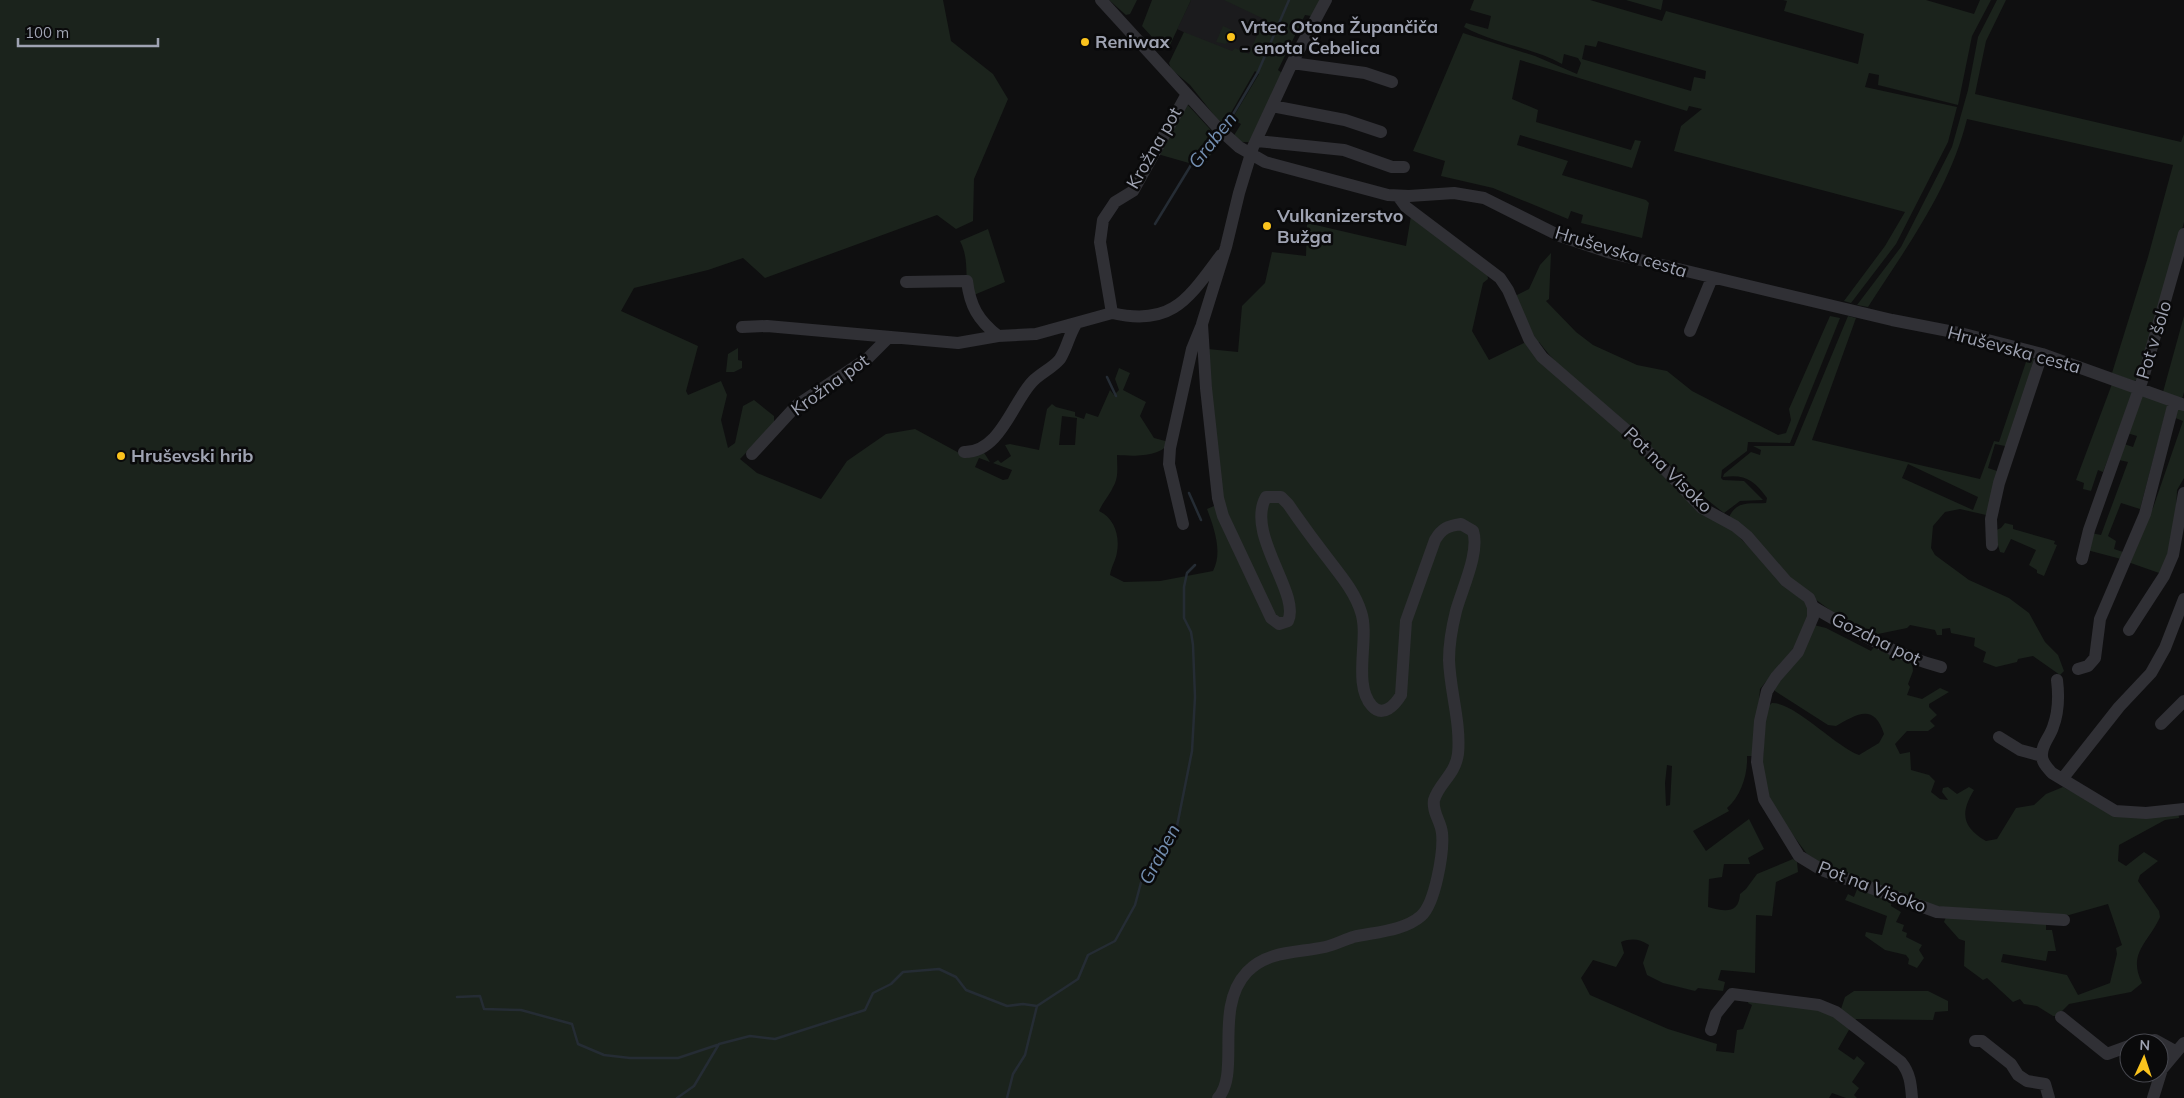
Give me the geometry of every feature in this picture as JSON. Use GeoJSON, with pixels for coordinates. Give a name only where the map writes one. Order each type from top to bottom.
{"type":"FeatureCollection","features":[{"type":"Feature","properties":{"kind":"street","name":"Hruševska cesta"},"geometry":{"type":"LineString","coordinates":[[1101,0],[1221,131],[1251,156],[1268,164],[1377,193],[1398,196],[1454,193],[1484,198],[1570,240],[1712,278],[1892,320],[1964,334],[2042,354],[2179,404],[2145,514],[2100,619],[2095,658],[2088,666],[2078,669]]}},
{"type":"Feature","properties":{"kind":"street","name":"Krožna pot"},"geometry":{"type":"LineString","coordinates":[[1183,524],[1169,464],[1170,448],[1192,349],[1202,324],[1226,246],[1239,192],[1251,156],[1292,64],[1326,0]]}},
{"type":"Feature","properties":{"kind":"street"},"geometry":{"type":"LineString","coordinates":[[1292,64],[1365,73],[1392,82]]}},
{"type":"Feature","properties":{"kind":"street","name":"Krožna pot"},"geometry":{"type":"LineString","coordinates":[[1112,313],[1100,242],[1103,220],[1115,202],[1133,191],[1187,94]]}},
{"type":"Feature","properties":{"kind":"street"},"geometry":{"type":"LineString","coordinates":[[1272,106],[1345,120],[1381,132]]}},
{"type":"Feature","properties":{"kind":"street"},"geometry":{"type":"LineString","coordinates":[[1257,141],[1344,150],[1392,167],[1404,167]]}},
{"type":"Feature","properties":{"kind":"street","name":"Pot na Visoko"},"geometry":{"type":"LineString","coordinates":[[1398,196],[1406,207],[1500,278],[1512,297],[1529,339],[1542,357],[1632,435],[1702,508],[1735,526],[1747,536],[1786,581],[1809,598],[1814,607],[1813,618],[1798,652],[1776,677],[1767,691],[1760,721],[1757,762],[1764,799],[1799,856],[1822,870],[1937,912],[2064,920]]}},
{"type":"Feature","properties":{"kind":"street","name":"Pot v šolo"},"geometry":{"type":"LineString","coordinates":[[2082,559],[2089,530],[2139,388],[2184,234]]}},
{"type":"Feature","properties":{"kind":"street","name":"Krožna pot"},"geometry":{"type":"LineString","coordinates":[[742,327],[767,326],[958,343],[998,336],[1036,334],[1112,313],[1129,317],[1153,318],[1170,311],[1195,289],[1226,246]]}},
{"type":"Feature","properties":{"kind":"street"},"geometry":{"type":"LineString","coordinates":[[1690,332],[1712,278]]}},
{"type":"Feature","properties":{"kind":"street"},"geometry":{"type":"LineString","coordinates":[[906,282],[967,281],[970,300],[976,315],[998,336]]}},
{"type":"Feature","properties":{"kind":"street"},"geometry":{"type":"LineString","coordinates":[[964,452],[974,452],[989,442],[1009,421],[1032,382],[1059,360],[1076,324]]}},
{"type":"Feature","properties":{"kind":"street","name":"Krožna pot"},"geometry":{"type":"LineString","coordinates":[[1202,324],[1206,388],[1218,498],[1224,516],[1271,618],[1280,624],[1288,621],[1291,611],[1271,559],[1261,511],[1266,497],[1281,497],[1288,504],[1343,578],[1362,613],[1364,632],[1363,685],[1372,706],[1379,710],[1388,710],[1396,705],[1401,695],[1406,621],[1435,540],[1441,530],[1451,525],[1461,524],[1473,531],[1476,540],[1450,644],[1449,661],[1458,752],[1455,767],[1434,800],[1434,811],[1442,833],[1431,901],[1422,915],[1403,926],[1352,938],[1324,947],[1285,953],[1264,960],[1248,972],[1236,988],[1230,1002],[1226,1080],[1218,1098]]}},
{"type":"Feature","properties":{"kind":"street","name":"Krožna pot"},"geometry":{"type":"LineString","coordinates":[[752,454],[797,405],[868,358],[888,338]]}},
{"type":"Feature","properties":{"kind":"street"},"geometry":{"type":"LineString","coordinates":[[1992,546],[1991,519],[2000,483],[2042,354]]}},
{"type":"Feature","properties":{"kind":"street"},"geometry":{"type":"LineString","coordinates":[[2129,630],[2164,576],[2173,555],[2184,493]]}},
{"type":"Feature","properties":{"kind":"street"},"geometry":{"type":"LineString","coordinates":[[2063,778],[2118,707],[2152,673],[2165,648],[2184,599]]}},
{"type":"Feature","properties":{"kind":"street","name":"Gozdna pot"},"geometry":{"type":"LineString","coordinates":[[1814,607],[1850,629],[1912,660],[1941,667]]}},
{"type":"Feature","properties":{"kind":"street"},"geometry":{"type":"LineString","coordinates":[[2057,680],[2059,696],[2058,713],[2044,745],[2042,756],[2045,765],[2052,773],[2115,811],[2146,814],[2184,808]]}},
{"type":"Feature","properties":{"kind":"street"},"geometry":{"type":"LineString","coordinates":[[2161,724],[2184,702]]}},
{"type":"Feature","properties":{"kind":"street"},"geometry":{"type":"LineString","coordinates":[[1999,737],[2020,750],[2042,756]]}},
{"type":"Feature","properties":{"kind":"street"},"geometry":{"type":"LineString","coordinates":[[1712,1030],[1716,1014],[1732,994],[1819,1005],[1836,1012],[1901,1062],[1907,1069],[1912,1083],[1912,1098]]}},
{"type":"Feature","properties":{"kind":"street"},"geometry":{"type":"LineString","coordinates":[[2061,1017],[2107,1054],[2119,1050]]}},
{"type":"Feature","properties":{"kind":"street"},"geometry":{"type":"LineString","coordinates":[[1975,1041],[1982,1041],[2011,1064],[2018,1075],[2027,1081],[2045,1084],[2049,1098]]}},
{"type":"Feature","properties":{"kind":"street"},"geometry":{"type":"LineString","coordinates":[[2153,1098],[2162,1069],[2180,1047]]}},
{"type":"Feature","properties":{"kind":"shaded area"},"geometry":{"type":"Polygon","coordinates":[[[0,0],[943,0],[951,41],[993,74],[1008,99],[974,179],[973,221],[956,229],[937,215],[765,278],[743,258],[708,270],[634,288],[621,311],[698,346],[686,391],[688,395],[721,381],[727,395],[721,420],[728,448],[735,443],[743,406],[754,400],[774,416],[774,424],[740,459],[757,473],[821,499],[847,461],[886,434],[915,429],[961,454],[981,448],[990,462],[979,458],[975,467],[1003,480],[1008,479],[1012,470],[993,463],[998,460],[1001,463],[1011,456],[1005,445],[1010,444],[1039,450],[1047,409],[1052,404],[1056,407],[1075,412],[1075,416],[1084,419],[1086,413],[1098,417],[1110,390],[1114,395],[1119,390],[1115,379],[1119,368],[1130,373],[1123,390],[1146,402],[1140,416],[1154,438],[1169,442],[1160,451],[1146,455],[1117,455],[1116,480],[1099,511],[1109,518],[1117,533],[1118,546],[1116,558],[1110,575],[1124,582],[1160,581],[1213,571],[1216,564],[1217,548],[1215,532],[1207,509],[1214,506],[1222,508],[1208,349],[1238,352],[1242,306],[1265,283],[1272,252],[1306,256],[1307,223],[1406,246],[1411,216],[1487,271],[1488,279],[1483,283],[1472,331],[1489,360],[1526,342],[1731,529],[1811,608],[1801,639],[1760,689],[1754,756],[1747,756],[1745,777],[1740,791],[1727,808],[1729,811],[1693,831],[1706,851],[1749,819],[1764,849],[1748,858],[1750,864],[1724,864],[1722,877],[1709,879],[1708,907],[1719,910],[1733,908],[1739,901],[1740,894],[1757,874],[1793,859],[1797,862],[1798,872],[1776,882],[1772,916],[1756,915],[1755,973],[1721,970],[1718,980],[1725,982],[1723,991],[1698,988],[1695,991],[1663,983],[1647,975],[1643,963],[1649,945],[1639,940],[1629,940],[1621,942],[1624,953],[1616,967],[1593,960],[1581,978],[1590,995],[1668,1029],[1717,1044],[1716,1051],[1734,1053],[1737,1030],[1743,1029],[1752,1005],[1748,1003],[1749,998],[1822,1009],[1850,1028],[1838,1049],[1854,1060],[1857,1056],[1865,1063],[1852,1082],[1859,1088],[1854,1095],[1857,1098],[1846,1098],[1832,1093],[1829,1098],[0,1098],[0,0]],[[1062,416],[1059,445],[1075,445],[1077,418],[1062,416]],[[1667,765],[1665,783],[1666,806],[1670,805],[1672,766],[1667,765]]]}},
{"type":"Feature","properties":{"kind":"shaded area"},"geometry":{"type":"Polygon","coordinates":[[[1109,0],[1137,0],[1130,14],[1126,15],[1109,0]]]}},
{"type":"Feature","properties":{"kind":"shaded area"},"geometry":{"type":"Polygon","coordinates":[[[1152,0],[1191,0],[1169,47],[1162,48],[1142,26],[1152,0]]]}},
{"type":"Feature","properties":{"kind":"shaded area","name":"Vrtec Otona Župančiča - enota Čebelica"},"geometry":{"type":"Polygon","coordinates":[[[1191,0],[1240,0],[1278,18],[1257,67],[1177,29],[1191,0]]]}},
{"type":"Feature","properties":{"kind":"shaded area"},"geometry":{"type":"Polygon","coordinates":[[[1224,0],[1322,0],[1311,16],[1305,15],[1278,70],[1282,73],[1250,142],[1241,142],[1233,137],[1241,124],[1232,119],[1259,74],[1255,71],[1224,125],[1221,124],[1190,85],[1171,69],[1169,63],[1184,32],[1232,51],[1235,48],[1249,54],[1264,19],[1224,0]]]}},
{"type":"Feature","properties":{"kind":"shaded area"},"geometry":{"type":"Polygon","coordinates":[[[1474,0],[1590,0],[1662,21],[1666,11],[1858,64],[1864,34],[1784,11],[1787,1],[1783,0],[1926,0],[1974,14],[1980,0],[1991,0],[1972,36],[1958,105],[1878,85],[1879,75],[1869,73],[1865,87],[1957,107],[1948,142],[1896,244],[1851,303],[1844,301],[1885,246],[1905,212],[1674,151],[1681,126],[1702,109],[1689,106],[1687,111],[1520,60],[1512,99],[1538,110],[1536,122],[1631,150],[1635,140],[1641,141],[1632,168],[1520,135],[1517,145],[1568,161],[1562,175],[1646,200],[1649,203],[1642,238],[1581,223],[1583,215],[1571,211],[1568,219],[1493,188],[1441,176],[1445,161],[1413,151],[1463,33],[1535,56],[1577,74],[1581,63],[1578,58],[1564,54],[1562,64],[1538,53],[1476,33],[1464,27],[1466,23],[1488,29],[1491,16],[1470,10],[1474,0]],[[1598,41],[1596,47],[1585,45],[1582,59],[1691,91],[1694,77],[1705,79],[1706,71],[1598,41]]]}},
{"type":"Feature","properties":{"kind":"shaded area"},"geometry":{"type":"Polygon","coordinates":[[[1626,0],[1663,0],[1661,10],[1626,0]]]}},
{"type":"Feature","properties":{"kind":"shaded area"},"geometry":{"type":"Polygon","coordinates":[[[1997,0],[2006,0],[1986,41],[1975,94],[2181,142],[2184,134],[2184,222],[2170,276],[2138,379],[2134,381],[2112,373],[2148,257],[2173,165],[1967,119],[1950,170],[1912,240],[1868,307],[1857,305],[1901,247],[1952,147],[1968,90],[1978,37],[1997,0]]]}},
{"type":"Feature","properties":{"kind":"shaded area"},"geometry":{"type":"Polygon","coordinates":[[[1223,26],[1234,31],[1226,44],[1216,42],[1223,26]]]}},
{"type":"Feature","properties":{"kind":"shaded area"},"geometry":{"type":"Polygon","coordinates":[[[1186,103],[1220,140],[1203,167],[1154,153],[1186,103]]]}},
{"type":"Feature","properties":{"kind":"shaded area"},"geometry":{"type":"Polygon","coordinates":[[[988,229],[1005,282],[969,297],[965,255],[960,241],[988,229]]]}},
{"type":"Feature","properties":{"kind":"shaded area"},"geometry":{"type":"Polygon","coordinates":[[[1551,253],[1549,299],[1546,301],[1576,332],[1593,345],[1637,365],[1667,371],[1692,391],[1778,435],[1786,433],[1791,420],[1789,409],[1830,316],[1840,318],[1790,443],[1748,442],[1747,451],[1722,470],[1721,478],[1723,480],[1744,481],[1763,500],[1740,501],[1724,513],[1576,382],[1539,342],[1534,343],[1515,296],[1529,289],[1540,265],[1551,253]]]}},
{"type":"Feature","properties":{"kind":"shaded area"},"geometry":{"type":"Polygon","coordinates":[[[1848,316],[1856,318],[1812,440],[1980,479],[1994,441],[1999,442],[2028,356],[2034,358],[2010,447],[1995,444],[1988,468],[2000,472],[1986,515],[1960,509],[1945,512],[1933,526],[1931,548],[1935,555],[1969,580],[2009,598],[2029,613],[2045,642],[2058,655],[2064,671],[2060,675],[2033,656],[1996,667],[1983,662],[1986,652],[1974,646],[1975,638],[1951,633],[1950,628],[1942,629],[1942,635],[1937,635],[1935,630],[1910,625],[1907,628],[1878,634],[1864,631],[1838,616],[1788,579],[1729,517],[1740,505],[1766,503],[1767,498],[1758,487],[1748,480],[1737,476],[1723,477],[1724,474],[1751,452],[1760,455],[1761,450],[1753,446],[1794,446],[1848,316]],[[1908,464],[1902,478],[1973,510],[1978,497],[1908,464]]]}},
{"type":"Feature","properties":{"kind":"shaded area"},"geometry":{"type":"Polygon","coordinates":[[[2184,316],[2184,392],[2182,399],[2163,392],[2184,316]]]}},
{"type":"Feature","properties":{"kind":"shaded area"},"geometry":{"type":"Polygon","coordinates":[[[738,348],[738,360],[742,361],[742,368],[734,372],[726,372],[728,354],[738,348]]]}},
{"type":"Feature","properties":{"kind":"shaded area"},"geometry":{"type":"Polygon","coordinates":[[[2112,384],[2134,392],[2103,472],[2098,470],[2091,491],[2083,489],[2084,483],[2076,480],[2112,384]]]}},
{"type":"Feature","properties":{"kind":"shaded area"},"geometry":{"type":"Polygon","coordinates":[[[2143,395],[2168,404],[2140,509],[2121,503],[2108,536],[2116,541],[2114,549],[2123,552],[2121,559],[2087,550],[2091,533],[2101,535],[2128,462],[2115,459],[2121,443],[2133,447],[2137,436],[2127,433],[2143,395]]]}},
{"type":"Feature","properties":{"kind":"shaded area"},"geometry":{"type":"Polygon","coordinates":[[[2178,409],[2184,411],[2184,478],[2177,490],[2175,534],[2162,574],[2125,561],[2153,508],[2183,421],[2173,417],[2178,409]]]}},
{"type":"Feature","properties":{"kind":"shaded area"},"geometry":{"type":"Polygon","coordinates":[[[2005,523],[2013,525],[2013,529],[2055,541],[2054,544],[2057,545],[2044,576],[2037,573],[2037,570],[2029,565],[2036,550],[2011,539],[2004,553],[2000,552],[1994,531],[2001,528],[2005,523]]]}},
{"type":"Feature","properties":{"kind":"shaded area"},"geometry":{"type":"Polygon","coordinates":[[[1814,625],[1826,628],[1871,651],[1877,643],[1912,662],[1913,671],[1908,684],[1910,687],[1907,695],[1922,699],[1940,688],[1949,692],[1929,704],[1929,707],[1937,715],[1930,721],[1935,726],[1928,731],[1907,731],[1895,744],[1900,754],[1910,752],[1911,770],[1929,775],[1935,781],[1931,792],[1940,799],[1948,800],[1942,792],[1943,788],[1948,787],[1957,794],[1969,787],[1974,790],[1965,813],[1966,819],[1972,830],[1986,841],[1997,839],[2016,808],[2034,805],[2046,794],[2063,787],[2111,812],[2178,811],[2179,818],[2165,820],[2119,845],[2118,861],[2126,866],[2144,852],[2158,861],[2140,875],[2138,881],[2159,911],[2160,917],[2138,956],[2138,973],[2142,983],[2131,992],[2069,1004],[2057,1016],[2053,1016],[2037,1006],[2024,1004],[2020,999],[2013,1002],[1987,978],[1983,980],[1964,966],[1965,941],[1959,939],[1944,922],[1946,917],[2046,922],[2046,930],[2052,930],[2056,951],[2048,951],[2046,961],[2003,954],[2001,962],[2067,975],[2078,995],[2110,983],[2117,954],[2116,948],[2122,945],[2108,904],[2069,915],[1943,907],[1925,904],[1832,870],[1807,854],[1769,803],[1762,776],[1766,708],[1772,703],[1792,709],[1838,743],[1859,755],[1879,743],[1884,734],[1880,724],[1870,715],[1857,715],[1836,726],[1828,725],[1775,691],[1775,685],[1814,625]]]}},
{"type":"Feature","properties":{"kind":"shaded area"},"geometry":{"type":"Polygon","coordinates":[[[1858,887],[1892,899],[1891,906],[1901,912],[1896,922],[1904,925],[1902,931],[1907,933],[1906,937],[1922,945],[1919,950],[1924,958],[1917,968],[1908,964],[1909,959],[1906,955],[1885,950],[1865,936],[1866,932],[1882,935],[1887,916],[1845,900],[1848,894],[1854,897],[1858,887]]]}},
{"type":"Feature","properties":{"kind":"shaded area"},"geometry":{"type":"Polygon","coordinates":[[[1854,991],[1928,991],[1948,1001],[1948,1011],[1935,1012],[1933,1020],[1856,1019],[1852,1023],[1840,1012],[1845,997],[1854,991]]]}},
{"type":"Feature","properties":{"kind":"waterway","name":"Graben"},"geometry":{"type":"LineString","coordinates":[[1225,128],[1258,72],[1289,0]]}},
{"type":"Feature","properties":{"kind":"waterway","name":"Graben"},"geometry":{"type":"LineString","coordinates":[[1155,224],[1199,152],[1219,134]]}},
{"type":"Feature","properties":{"kind":"waterway","name":"Graben"},"geometry":{"type":"LineString","coordinates":[[1107,377],[1116,396]]}},
{"type":"Feature","properties":{"kind":"waterway","name":"Graben"},"geometry":{"type":"LineString","coordinates":[[1189,493],[1201,520]]}},
{"type":"Feature","properties":{"kind":"waterway","name":"Graben"},"geometry":{"type":"LineString","coordinates":[[1007,1098],[1013,1074],[1025,1055],[1037,1006],[1078,979],[1088,955],[1115,941],[1135,905],[1142,879],[1160,858],[1176,831],[1192,751],[1195,697],[1193,645],[1191,632],[1184,618],[1184,587],[1187,573],[1195,565]]}},
{"type":"Feature","properties":{"kind":"waterway"},"geometry":{"type":"LineString","coordinates":[[677,1098],[694,1086],[719,1044],[750,1036],[775,1039],[865,1010],[873,993],[891,984],[903,972],[939,969],[956,977],[966,990],[1007,1006],[1023,1004],[1037,1006]]}},
{"type":"Feature","properties":{"kind":"waterway"},"geometry":{"type":"LineString","coordinates":[[457,997],[480,996],[484,1009],[521,1010],[572,1024],[578,1044],[604,1055],[630,1058],[678,1058],[717,1045]]}},
{"type":"Feature","properties":{"kind":"place","name":"Vrtec Otona Župančiča - enota Čebelica"},"geometry":{"type":"Point","coordinates":[1231,37]}},
{"type":"Feature","properties":{"kind":"place","name":"Reniwax"},"geometry":{"type":"Point","coordinates":[1085,42]}},
{"type":"Feature","properties":{"kind":"place","name":"Vulkanizerstvo Bužga"},"geometry":{"type":"Point","coordinates":[1267,226]}},
{"type":"Feature","properties":{"kind":"place","name":"Hruševski hrib"},"geometry":{"type":"Point","coordinates":[121,456]}}]}
